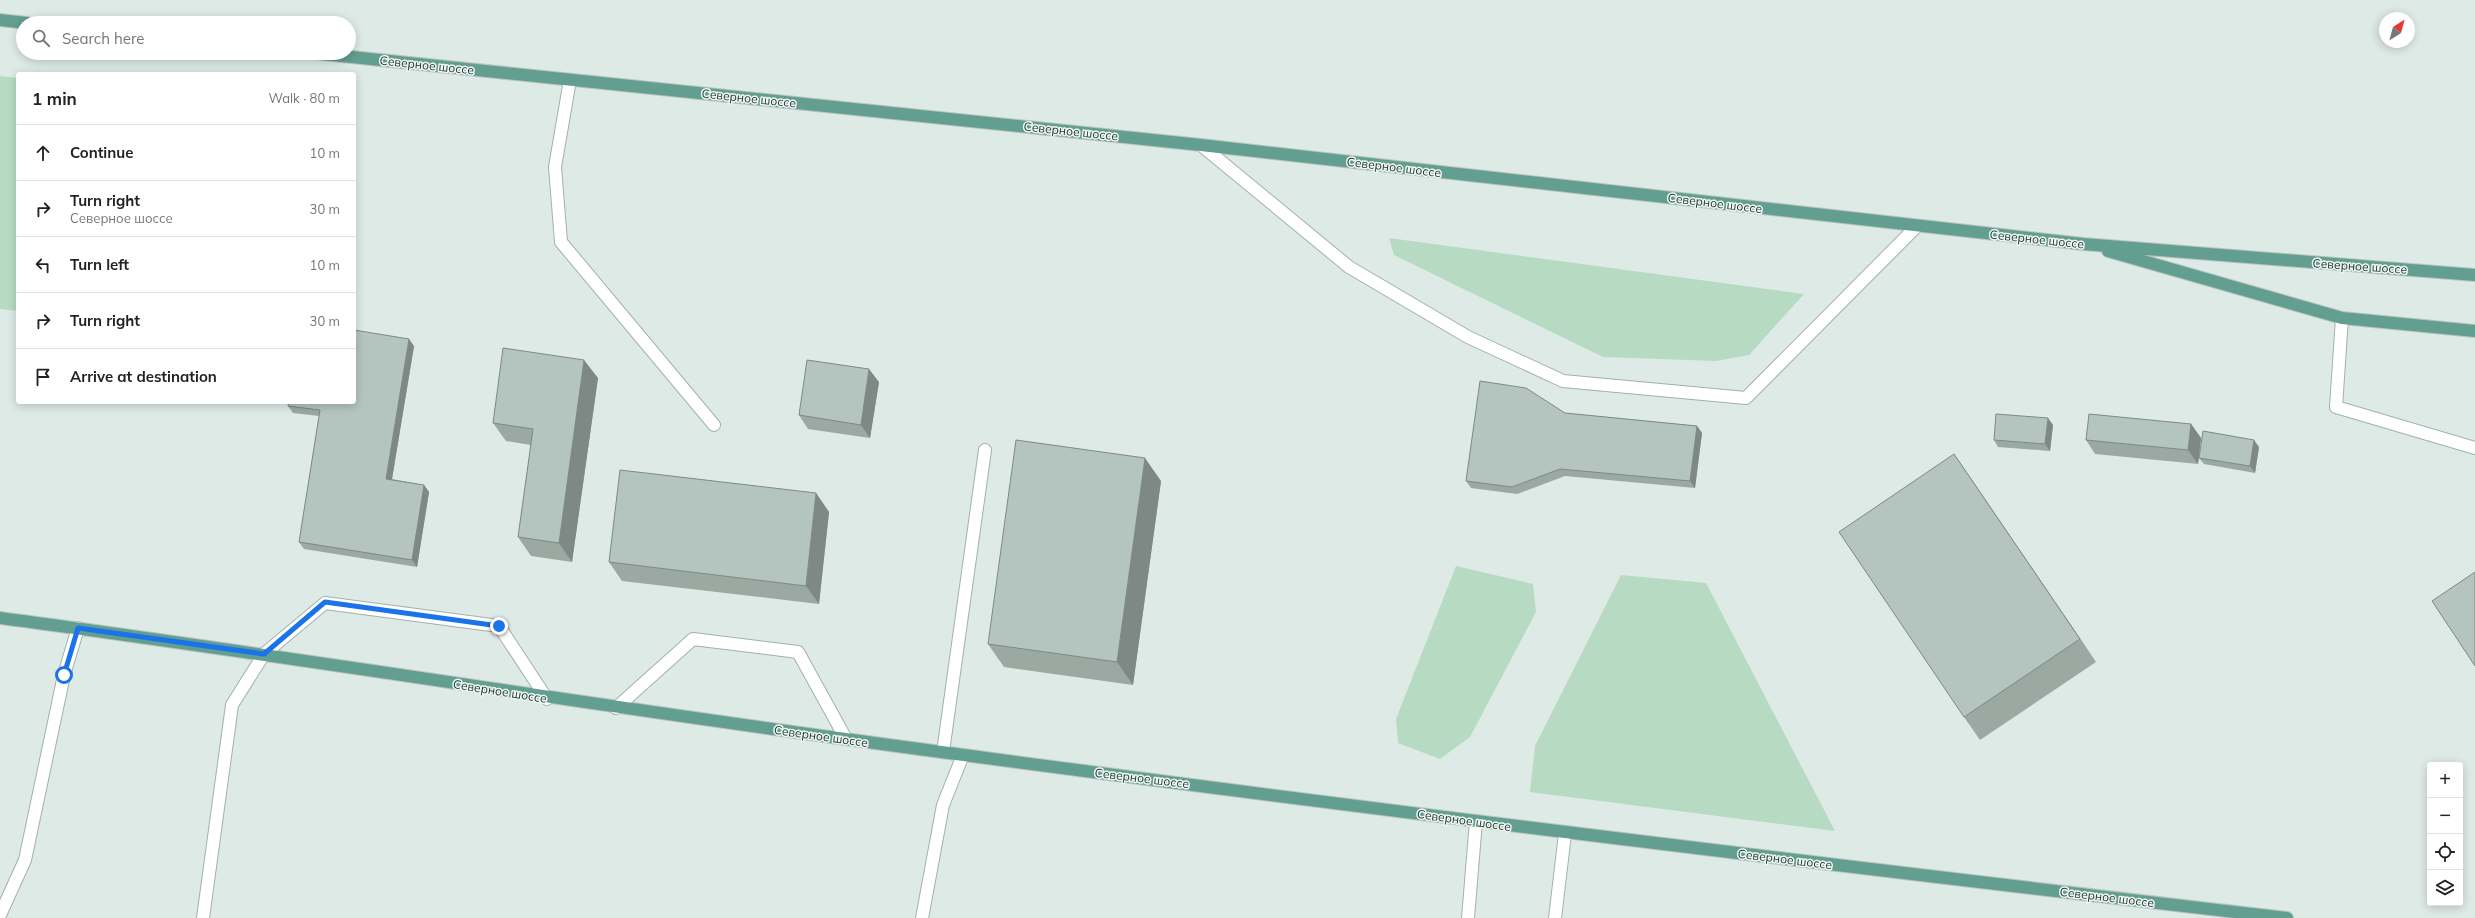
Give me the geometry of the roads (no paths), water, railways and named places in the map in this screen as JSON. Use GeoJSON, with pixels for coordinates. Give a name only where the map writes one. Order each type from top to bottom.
{"type":"FeatureCollection","features":[{"type":"Feature","properties":{"kind":"main road"},"geometry":{"type":"LineString","coordinates":[[0,20],[16,22]]}},
{"type":"Feature","properties":{"kind":"main road","name":"Северное шоссе"},"geometry":{"type":"LineString","coordinates":[[356,58],[1201,145],[2083,244],[2475,274]]}},
{"type":"Feature","properties":{"kind":"main road"},"geometry":{"type":"LineString","coordinates":[[2083,244],[2342,318],[2475,331]]}},
{"type":"Feature","properties":{"kind":"main road","name":"Северное шоссе"},"geometry":{"type":"LineString","coordinates":[[0,618],[264,654],[547,699],[1565,834],[2287,918]]}},
{"type":"Feature","properties":{"kind":"lane"},"geometry":{"type":"LineString","coordinates":[[570,80],[554,167],[562,242],[714,425]]}},
{"type":"Feature","properties":{"kind":"lane"},"geometry":{"type":"LineString","coordinates":[[1201,145],[1349,267],[1468,337],[1563,381],[1746,398],[1917,226]]}},
{"type":"Feature","properties":{"kind":"lane"},"geometry":{"type":"LineString","coordinates":[[2342,318],[2336,407],[2475,448]]}},
{"type":"Feature","properties":{"kind":"lane"},"geometry":{"type":"LineString","coordinates":[[943,752],[985,450]]}},
{"type":"Feature","properties":{"kind":"lane"},"geometry":{"type":"LineString","coordinates":[[203,918],[232,705],[264,654],[325,602],[499,626],[547,699]]}},
{"type":"Feature","properties":{"kind":"lane"},"geometry":{"type":"LineString","coordinates":[[0,915],[25,860],[64,675],[78,628]]}},
{"type":"Feature","properties":{"kind":"lane"},"geometry":{"type":"LineString","coordinates":[[616,708],[693,640],[798,652],[846,739]]}},
{"type":"Feature","properties":{"kind":"lane"},"geometry":{"type":"LineString","coordinates":[[922,918],[942,806],[963,755]]}},
{"type":"Feature","properties":{"kind":"lane"},"geometry":{"type":"LineString","coordinates":[[1468,918],[1476,821]]}},
{"type":"Feature","properties":{"kind":"lane"},"geometry":{"type":"LineString","coordinates":[[1555,918],[1565,834]]}}]}
